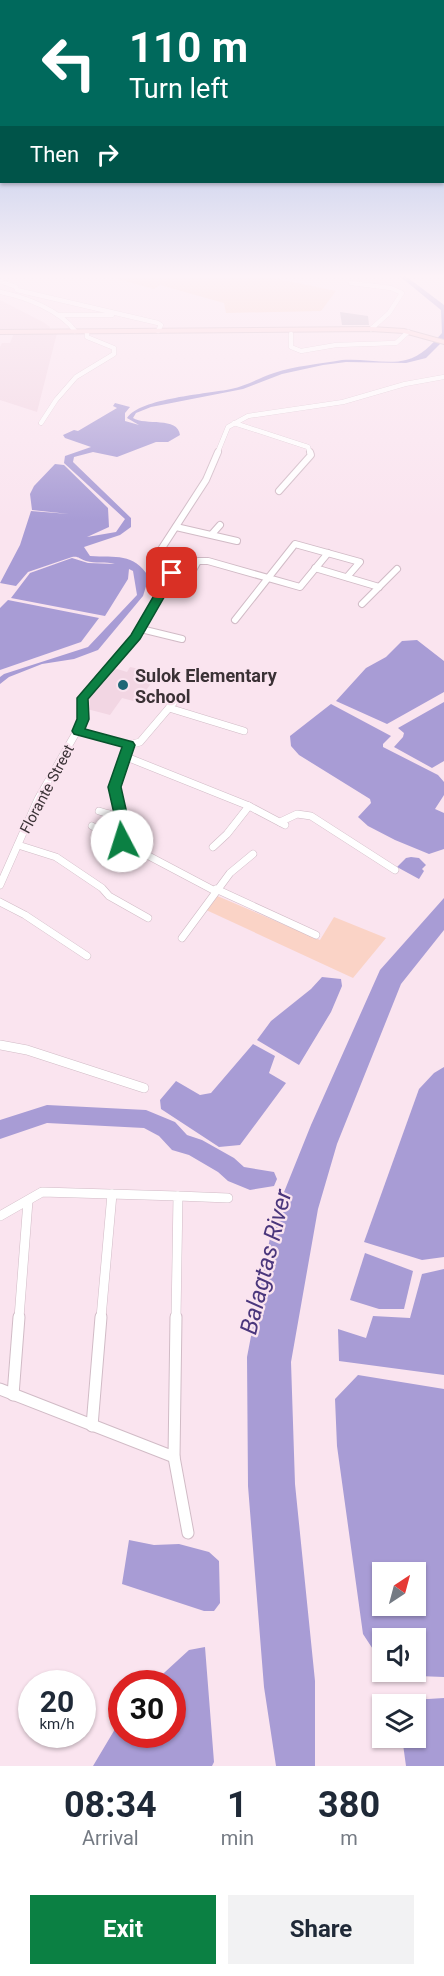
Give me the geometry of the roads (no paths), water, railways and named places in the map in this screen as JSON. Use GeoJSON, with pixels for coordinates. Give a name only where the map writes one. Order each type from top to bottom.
{"type":"FeatureCollection","features":[{"type":"Feature","properties":{"kind":"street"},"geometry":{"type":"LineString","coordinates":[[41,423],[56,399],[76,377],[110,356]]}},
{"type":"Feature","properties":{"kind":"street"},"geometry":{"type":"LineString","coordinates":[[328,553],[300,587],[208,561],[198,561],[193,570],[172,568],[162,558],[160,551],[206,480],[228,427],[234,423],[249,416],[343,402],[405,384],[444,377]]}},
{"type":"Feature","properties":{"kind":"street"},"geometry":{"type":"LineString","coordinates":[[234,423],[308,447],[311,455],[279,491]]}},
{"type":"Feature","properties":{"kind":"street"},"geometry":{"type":"LineString","coordinates":[[212,534],[220,525]]}},
{"type":"Feature","properties":{"kind":"street"},"geometry":{"type":"LineString","coordinates":[[176,527],[237,540]]}},
{"type":"Feature","properties":{"kind":"street"},"geometry":{"type":"LineString","coordinates":[[234,620],[295,544],[360,562],[347,577]]}},
{"type":"Feature","properties":{"kind":"street","name":"Florante Street"},"geometry":{"type":"LineString","coordinates":[[0,885],[38,799],[78,731],[83,719],[84,695],[141,629],[171,577],[172,568]]}},
{"type":"Feature","properties":{"kind":"street"},"geometry":{"type":"LineString","coordinates":[[315,568],[379,587]]}},
{"type":"Feature","properties":{"kind":"street"},"geometry":{"type":"LineString","coordinates":[[362,604],[397,569]]}},
{"type":"Feature","properties":{"kind":"street"},"geometry":{"type":"LineString","coordinates":[[141,629],[182,639]]}},
{"type":"Feature","properties":{"kind":"street"},"geometry":{"type":"LineString","coordinates":[[78,731],[129,745],[140,742],[180,695]]}},
{"type":"Feature","properties":{"kind":"street"},"geometry":{"type":"LineString","coordinates":[[169,708],[243,731]]}},
{"type":"Feature","properties":{"kind":"street"},"geometry":{"type":"LineString","coordinates":[[122,841],[122,818],[114,793],[129,745]]}},
{"type":"Feature","properties":{"kind":"street"},"geometry":{"type":"LineString","coordinates":[[124,756],[249,806],[282,824],[297,814],[311,816],[395,870]]}},
{"type":"Feature","properties":{"kind":"street"},"geometry":{"type":"LineString","coordinates":[[213,847],[227,834],[249,806]]}},
{"type":"Feature","properties":{"kind":"street"},"geometry":{"type":"LineString","coordinates":[[99,811],[122,818]]}},
{"type":"Feature","properties":{"kind":"street"},"geometry":{"type":"LineString","coordinates":[[109,814],[96,828],[215,890],[316,935]]}},
{"type":"Feature","properties":{"kind":"street"},"geometry":{"type":"LineString","coordinates":[[18,845],[56,857],[102,888],[109,896],[148,918]]}},
{"type":"Feature","properties":{"kind":"street"},"geometry":{"type":"LineString","coordinates":[[183,938],[215,890],[230,873],[253,854]]}},
{"type":"Feature","properties":{"kind":"street"},"geometry":{"type":"LineString","coordinates":[[0,902],[26,915],[87,956]]}},
{"type":"Feature","properties":{"kind":"street"},"geometry":{"type":"LineString","coordinates":[[0,1045],[27,1050],[144,1088]]}},
{"type":"Feature","properties":{"kind":"street"},"geometry":{"type":"LineString","coordinates":[[0,1216],[42,1192],[228,1198]]}},
{"type":"Feature","properties":{"kind":"street"},"geometry":{"type":"LineString","coordinates":[[92,1426],[112,1194]]}},
{"type":"Feature","properties":{"kind":"street"},"geometry":{"type":"LineString","coordinates":[[178,1196],[174,1457],[188,1533]]}},
{"type":"Feature","properties":{"kind":"street"},"geometry":{"type":"LineString","coordinates":[[13,1395],[28,1201]]}},
{"type":"Feature","properties":{"kind":"street"},"geometry":{"type":"LineString","coordinates":[[0,1389],[174,1457]]}},
{"type":"Feature","properties":{"kind":"water"},"geometry":{"type":"Polygon","coordinates":[[[416,356],[428,356],[406,363],[346,362],[323,365],[282,374],[243,389],[151,407],[136,413],[133,418],[174,425],[180,435],[168,442],[156,442],[117,457],[93,452],[74,457],[73,462],[131,518],[131,527],[120,535],[84,547],[90,556],[123,558],[137,563],[149,577],[143,596],[98,650],[74,659],[42,664],[9,677],[0,684],[0,677],[4,674],[88,647],[137,595],[133,571],[129,569],[128,579],[105,616],[11,598],[30,573],[72,558],[88,563],[115,564],[89,562],[76,557],[72,557],[28,572],[16,586],[0,583],[20,545],[31,511],[69,514],[32,510],[30,494],[34,486],[55,464],[64,465],[108,508],[109,527],[87,537],[116,532],[125,519],[64,463],[65,456],[91,447],[65,438],[63,435],[74,430],[78,431],[117,408],[113,406],[115,403],[130,407],[125,413],[125,421],[139,425],[127,418],[134,411],[146,406],[175,398],[237,388],[282,371],[342,360],[391,362],[416,356]]]}},
{"type":"Feature","properties":{"kind":"water"},"geometry":{"type":"Polygon","coordinates":[[[8,600],[99,618],[81,642],[0,670],[0,608],[8,600]]]}},
{"type":"Feature","properties":{"kind":"water"},"geometry":{"type":"Polygon","coordinates":[[[417,640],[444,661],[444,692],[387,724],[336,701],[366,668],[386,657],[402,641],[417,640]]]}},
{"type":"Feature","properties":{"kind":"water"},"geometry":{"type":"Polygon","coordinates":[[[444,702],[444,761],[432,768],[394,747],[404,733],[398,728],[444,702]]]}},
{"type":"Feature","properties":{"kind":"water"},"geometry":{"type":"Polygon","coordinates":[[[331,704],[391,736],[383,747],[438,775],[444,782],[444,795],[435,809],[444,813],[444,849],[429,854],[368,826],[358,817],[371,803],[370,799],[299,755],[291,746],[290,736],[331,704]]]}},
{"type":"Feature","properties":{"kind":"water"},"geometry":{"type":"Polygon","coordinates":[[[406,858],[419,858],[426,865],[419,879],[397,867],[406,858]]]}},
{"type":"Feature","properties":{"kind":"water","name":"Balagtas River"},"geometry":{"type":"Polygon","coordinates":[[[444,898],[444,930],[401,984],[337,1144],[318,1209],[291,1362],[295,1484],[315,1681],[315,1766],[276,1766],[264,1687],[248,1486],[247,1357],[274,1217],[311,1125],[380,970],[444,898]]]}},
{"type":"Feature","properties":{"kind":"water"},"geometry":{"type":"Polygon","coordinates":[[[322,977],[341,979],[342,986],[331,1012],[299,1065],[257,1040],[271,1021],[311,989],[322,977]]]}},
{"type":"Feature","properties":{"kind":"water"},"geometry":{"type":"Polygon","coordinates":[[[253,1044],[275,1056],[269,1073],[286,1083],[240,1145],[219,1147],[161,1109],[160,1100],[176,1081],[200,1095],[211,1093],[253,1044]]]}},
{"type":"Feature","properties":{"kind":"water"},"geometry":{"type":"Polygon","coordinates":[[[444,1067],[444,1257],[422,1260],[364,1242],[419,1089],[434,1073],[444,1067]]]}},
{"type":"Feature","properties":{"kind":"water"},"geometry":{"type":"Polygon","coordinates":[[[365,1253],[413,1271],[404,1309],[379,1309],[350,1300],[365,1253]]]}},
{"type":"Feature","properties":{"kind":"water"},"geometry":{"type":"Polygon","coordinates":[[[444,1269],[444,1375],[339,1361],[338,1329],[366,1338],[373,1316],[410,1318],[422,1274],[444,1269]]]}},
{"type":"Feature","properties":{"kind":"water"},"geometry":{"type":"Polygon","coordinates":[[[358,1375],[444,1389],[444,1677],[426,1676],[426,1628],[372,1628],[372,1648],[363,1634],[337,1446],[335,1399],[358,1375]]]}},
{"type":"Feature","properties":{"kind":"water"},"geometry":{"type":"Polygon","coordinates":[[[129,1540],[154,1545],[179,1544],[209,1552],[219,1561],[220,1603],[214,1611],[204,1611],[122,1584],[129,1540]]]}},
{"type":"Feature","properties":{"kind":"water"},"geometry":{"type":"Polygon","coordinates":[[[205,1647],[214,1762],[212,1766],[93,1766],[108,1741],[108,1748],[186,1748],[186,1670],[167,1670],[189,1650],[205,1647]]]}},
{"type":"Feature","properties":{"kind":"water"},"geometry":{"type":"Polygon","coordinates":[[[444,1698],[444,1766],[406,1766],[404,1748],[426,1748],[426,1699],[444,1698]]]}},
{"type":"Feature","properties":{"kind":"waterway","name":"Balagtas River"},"geometry":{"type":"LineString","coordinates":[[0,1130],[47,1114],[146,1119],[167,1129],[180,1143],[194,1147],[226,1165],[236,1174],[250,1180],[266,1179]]}},
{"type":"Feature","properties":{"kind":"place","name":"Sulok Elementary School"},"geometry":{"type":"Point","coordinates":[123,685]}}]}
